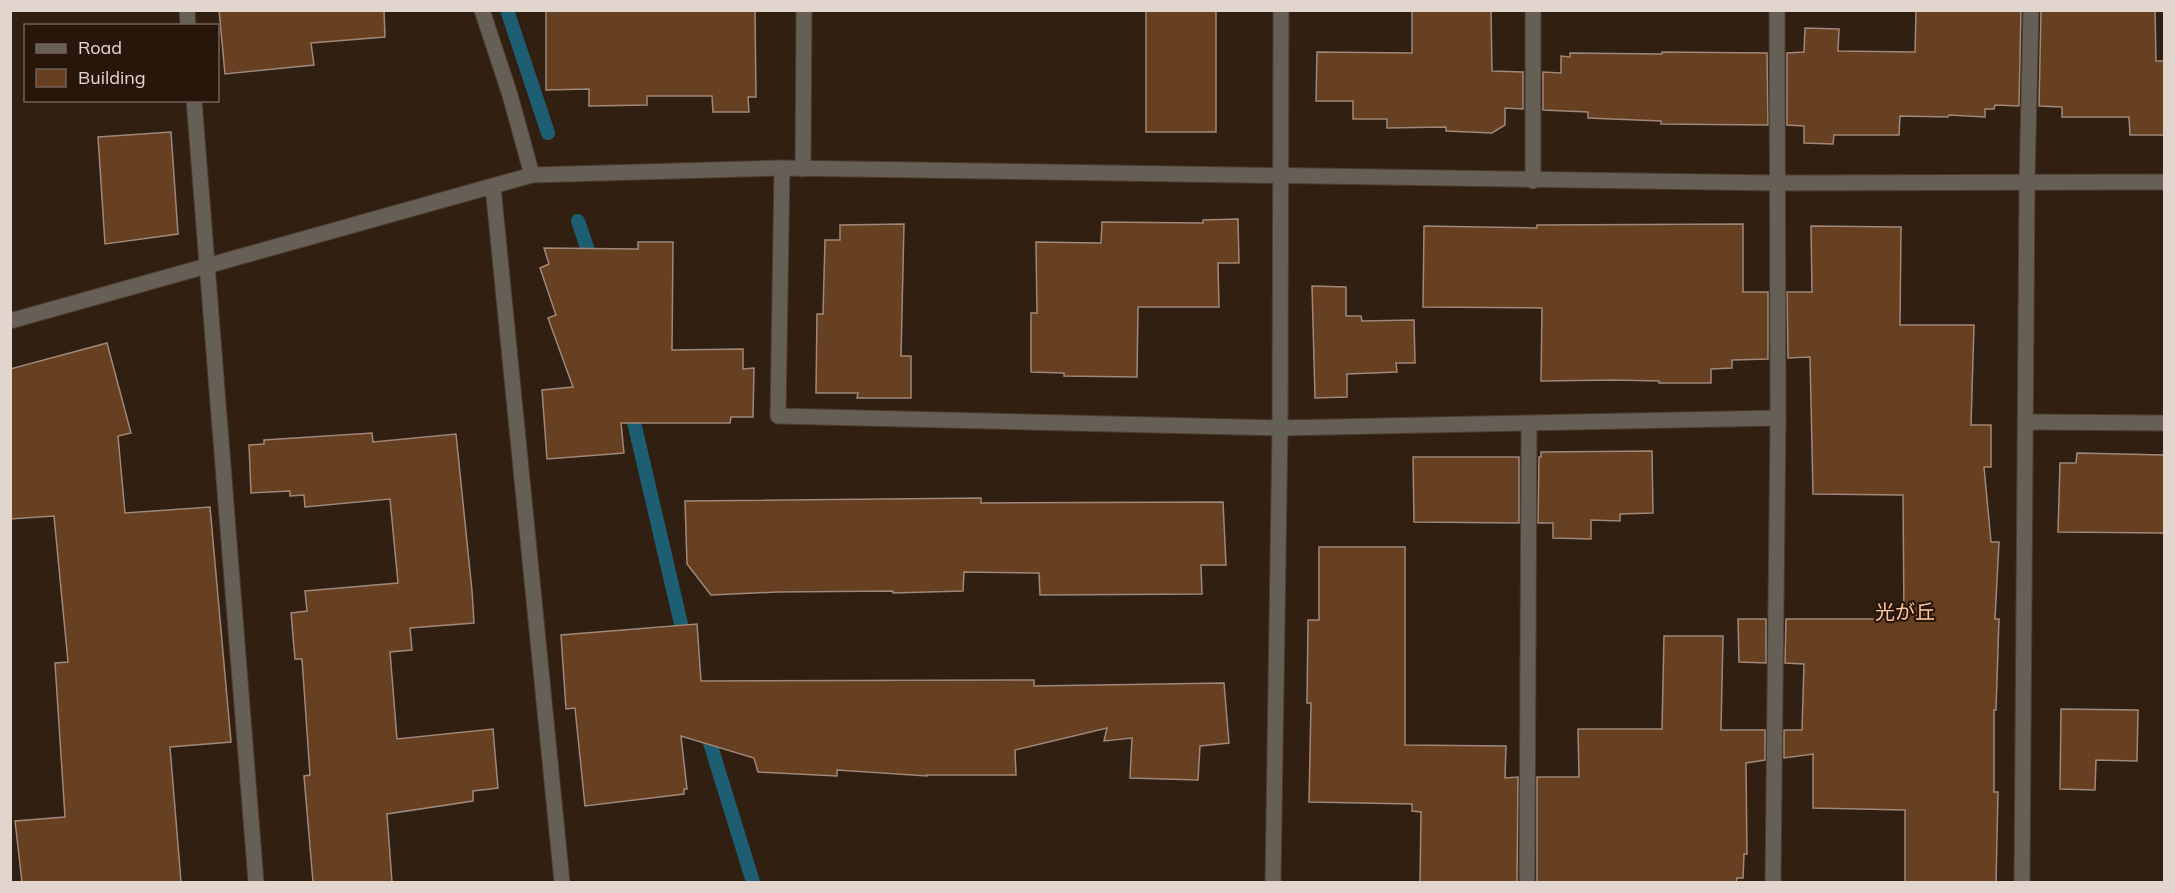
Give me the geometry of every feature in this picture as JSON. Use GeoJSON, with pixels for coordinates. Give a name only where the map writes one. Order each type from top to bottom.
{"type":"FeatureCollection","features":[{"type":"Feature","properties":{"kind":"street"},"geometry":{"type":"LineString","coordinates":[[482,10],[510,94],[532,175]]}},
{"type":"Feature","properties":{"kind":"street"},"geometry":{"type":"LineString","coordinates":[[803,169],[804,10]]}},
{"type":"Feature","properties":{"kind":"street"},"geometry":{"type":"LineString","coordinates":[[1273,882],[1280,428],[1281,10]]}},
{"type":"Feature","properties":{"kind":"street"},"geometry":{"type":"LineString","coordinates":[[1533,10],[1533,181]]}},
{"type":"Feature","properties":{"kind":"street"},"geometry":{"type":"LineString","coordinates":[[1773,882],[1778,418],[1777,10]]}},
{"type":"Feature","properties":{"kind":"street"},"geometry":{"type":"LineString","coordinates":[[2022,882],[2027,182],[2031,10]]}},
{"type":"Feature","properties":{"kind":"street"},"geometry":{"type":"LineString","coordinates":[[194,102],[256,882]]}},
{"type":"Feature","properties":{"kind":"street"},"geometry":{"type":"LineString","coordinates":[[782,168],[778,416],[1280,428],[1778,418]]}},
{"type":"Feature","properties":{"kind":"street"},"geometry":{"type":"LineString","coordinates":[[10,321],[532,175],[782,168],[1533,181],[2164,182]]}},
{"type":"Feature","properties":{"kind":"street"},"geometry":{"type":"LineString","coordinates":[[493,187],[562,882]]}},
{"type":"Feature","properties":{"kind":"street"},"geometry":{"type":"LineString","coordinates":[[2026,422],[2164,423]]}},
{"type":"Feature","properties":{"kind":"street"},"geometry":{"type":"LineString","coordinates":[[1527,882],[1529,424]]}},
{"type":"Feature","properties":{"kind":"building"},"geometry":{"type":"Polygon","coordinates":[[[219,10],[384,10],[385,37],[311,43],[314,65],[225,74],[219,10]]]}},
{"type":"Feature","properties":{"kind":"building"},"geometry":{"type":"Polygon","coordinates":[[[546,10],[755,10],[756,97],[748,97],[749,112],[713,112],[712,96],[647,96],[647,105],[589,106],[589,89],[546,90],[546,10]]]}},
{"type":"Feature","properties":{"kind":"building"},"geometry":{"type":"Polygon","coordinates":[[[1146,10],[1216,10],[1216,132],[1146,132],[1146,10]]]}},
{"type":"Feature","properties":{"kind":"building"},"geometry":{"type":"Polygon","coordinates":[[[1412,10],[1491,10],[1492,71],[1523,72],[1523,109],[1505,108],[1505,125],[1492,133],[1446,131],[1446,127],[1387,128],[1387,119],[1353,119],[1353,101],[1316,101],[1317,52],[1412,53],[1412,10]]]}},
{"type":"Feature","properties":{"kind":"building"},"geometry":{"type":"Polygon","coordinates":[[[1916,10],[2021,10],[2019,106],[1995,105],[1994,109],[1985,109],[1985,117],[1900,116],[1899,135],[1834,135],[1833,144],[1804,143],[1804,126],[1787,125],[1787,53],[1804,52],[1805,28],[1839,29],[1838,51],[1915,52],[1916,10]]]}},
{"type":"Feature","properties":{"kind":"building"},"geometry":{"type":"Polygon","coordinates":[[[2041,10],[2155,10],[2156,61],[2164,61],[2164,135],[2130,135],[2129,117],[2062,117],[2062,107],[2039,106],[2041,10]]]}},
{"type":"Feature","properties":{"kind":"building"},"geometry":{"type":"Polygon","coordinates":[[[1662,52],[1767,53],[1768,125],[1661,124],[1661,121],[1588,118],[1588,112],[1543,110],[1543,72],[1561,73],[1561,56],[1570,57],[1570,53],[1662,54],[1662,52]]]}},
{"type":"Feature","properties":{"kind":"building"},"geometry":{"type":"Polygon","coordinates":[[[171,132],[178,234],[105,244],[98,137],[171,132]]]}},
{"type":"Feature","properties":{"kind":"building"},"geometry":{"type":"Polygon","coordinates":[[[1238,219],[1239,263],[1218,263],[1219,307],[1138,307],[1137,377],[1064,376],[1064,373],[1031,372],[1031,313],[1037,313],[1036,242],[1101,243],[1102,222],[1203,223],[1203,220],[1238,219]]]}},
{"type":"Feature","properties":{"kind":"building"},"geometry":{"type":"Polygon","coordinates":[[[904,224],[901,356],[911,356],[911,398],[857,398],[858,393],[816,393],[817,314],[823,314],[825,240],[840,240],[840,225],[904,224]]]}},
{"type":"Feature","properties":{"kind":"building"},"geometry":{"type":"Polygon","coordinates":[[[1743,224],[1743,292],[1768,292],[1768,359],[1732,360],[1732,368],[1711,369],[1711,383],[1614,380],[1541,381],[1542,308],[1423,307],[1424,226],[1537,228],[1537,225],[1743,224]]]}},
{"type":"Feature","properties":{"kind":"building"},"geometry":{"type":"Polygon","coordinates":[[[1811,226],[1901,227],[1900,325],[1974,325],[1971,425],[1991,425],[1991,467],[1984,467],[1991,542],[1999,542],[1995,619],[1999,619],[1996,710],[1994,710],[1994,792],[1998,792],[1996,882],[1905,882],[1905,810],[1813,808],[1813,754],[1784,758],[1784,730],[1802,730],[1804,664],[1785,663],[1786,619],[1904,619],[1903,495],[1813,494],[1810,357],[1788,358],[1787,292],[1812,292],[1811,226]]]}},
{"type":"Feature","properties":{"kind":"building"},"geometry":{"type":"Polygon","coordinates":[[[638,242],[673,242],[672,350],[743,349],[743,369],[754,368],[753,417],[731,417],[730,423],[621,423],[624,453],[547,459],[542,390],[573,387],[548,318],[556,315],[540,268],[549,264],[544,248],[638,249],[638,242]]]}},
{"type":"Feature","properties":{"kind":"building"},"geometry":{"type":"Polygon","coordinates":[[[1312,286],[1346,287],[1346,316],[1361,316],[1362,321],[1414,320],[1415,363],[1396,363],[1397,372],[1347,374],[1347,397],[1315,398],[1312,286]]]}},
{"type":"Feature","properties":{"kind":"building"},"geometry":{"type":"Polygon","coordinates":[[[107,343],[131,433],[118,436],[125,513],[210,507],[231,742],[170,747],[181,882],[22,882],[15,821],[65,817],[55,663],[68,662],[54,516],[10,519],[10,369],[107,343]]]}},
{"type":"Feature","properties":{"kind":"building"},"geometry":{"type":"Polygon","coordinates":[[[372,433],[373,442],[456,434],[474,623],[410,628],[412,650],[390,652],[397,739],[493,729],[498,788],[473,791],[473,801],[387,814],[392,882],[313,882],[304,776],[310,775],[302,659],[295,659],[291,613],[307,611],[305,591],[398,583],[390,499],[305,507],[304,495],[290,496],[290,491],[251,493],[249,445],[264,444],[264,440],[372,433]]]}},
{"type":"Feature","properties":{"kind":"building"},"geometry":{"type":"Polygon","coordinates":[[[1652,451],[1653,513],[1620,514],[1620,521],[1591,520],[1591,539],[1553,538],[1553,523],[1538,523],[1541,452],[1652,451]]]}},
{"type":"Feature","properties":{"kind":"building"},"geometry":{"type":"Polygon","coordinates":[[[2077,453],[2164,455],[2164,533],[2058,532],[2060,463],[2076,463],[2077,453]]]}},
{"type":"Feature","properties":{"kind":"building"},"geometry":{"type":"Polygon","coordinates":[[[1413,457],[1519,457],[1519,523],[1414,522],[1413,457]]]}},
{"type":"Feature","properties":{"kind":"building"},"geometry":{"type":"Polygon","coordinates":[[[981,498],[981,503],[1223,502],[1226,565],[1201,565],[1202,594],[1040,595],[1039,573],[964,572],[963,591],[777,592],[711,595],[687,564],[685,501],[981,498]]]}},
{"type":"Feature","properties":{"kind":"building"},"geometry":{"type":"Polygon","coordinates":[[[1319,547],[1405,547],[1405,745],[1506,746],[1505,778],[1518,777],[1517,882],[1420,882],[1421,812],[1412,811],[1412,804],[1309,802],[1311,703],[1307,703],[1308,620],[1319,620],[1319,547]]]}},
{"type":"Feature","properties":{"kind":"building"},"geometry":{"type":"Polygon","coordinates":[[[1738,619],[1766,619],[1766,663],[1739,662],[1738,619]]]}},
{"type":"Feature","properties":{"kind":"building"},"geometry":{"type":"Polygon","coordinates":[[[697,624],[701,681],[1034,680],[1034,686],[1224,683],[1229,743],[1200,746],[1198,780],[1130,778],[1132,738],[1104,741],[1107,728],[1015,750],[1016,775],[927,776],[837,770],[837,776],[758,772],[754,758],[681,736],[687,789],[684,789],[684,794],[585,806],[575,708],[566,709],[561,635],[697,624]]]}},
{"type":"Feature","properties":{"kind":"building"},"geometry":{"type":"Polygon","coordinates":[[[1664,636],[1723,636],[1721,730],[1765,730],[1765,760],[1746,763],[1747,854],[1744,854],[1743,878],[1737,878],[1736,882],[1537,882],[1537,777],[1579,777],[1578,729],[1662,729],[1664,636]]]}},
{"type":"Feature","properties":{"kind":"building"},"geometry":{"type":"Polygon","coordinates":[[[2061,709],[2138,710],[2137,761],[2096,760],[2095,790],[2060,789],[2061,709]]]}},
{"type":"Feature","properties":{"kind":"waterway"},"geometry":{"type":"LineString","coordinates":[[507,10],[548,133]]}},
{"type":"Feature","properties":{"kind":"waterway"},"geometry":{"type":"LineString","coordinates":[[578,221],[593,265]]}},
{"type":"Feature","properties":{"kind":"waterway"},"geometry":{"type":"LineString","coordinates":[[630,405],[685,641]]}},
{"type":"Feature","properties":{"kind":"waterway"},"geometry":{"type":"LineString","coordinates":[[706,730],[753,882]]}},
{"type":"Feature","properties":{"kind":"district","name":"光が丘"},"geometry":{"type":"Point","coordinates":[1905,612]}}]}
